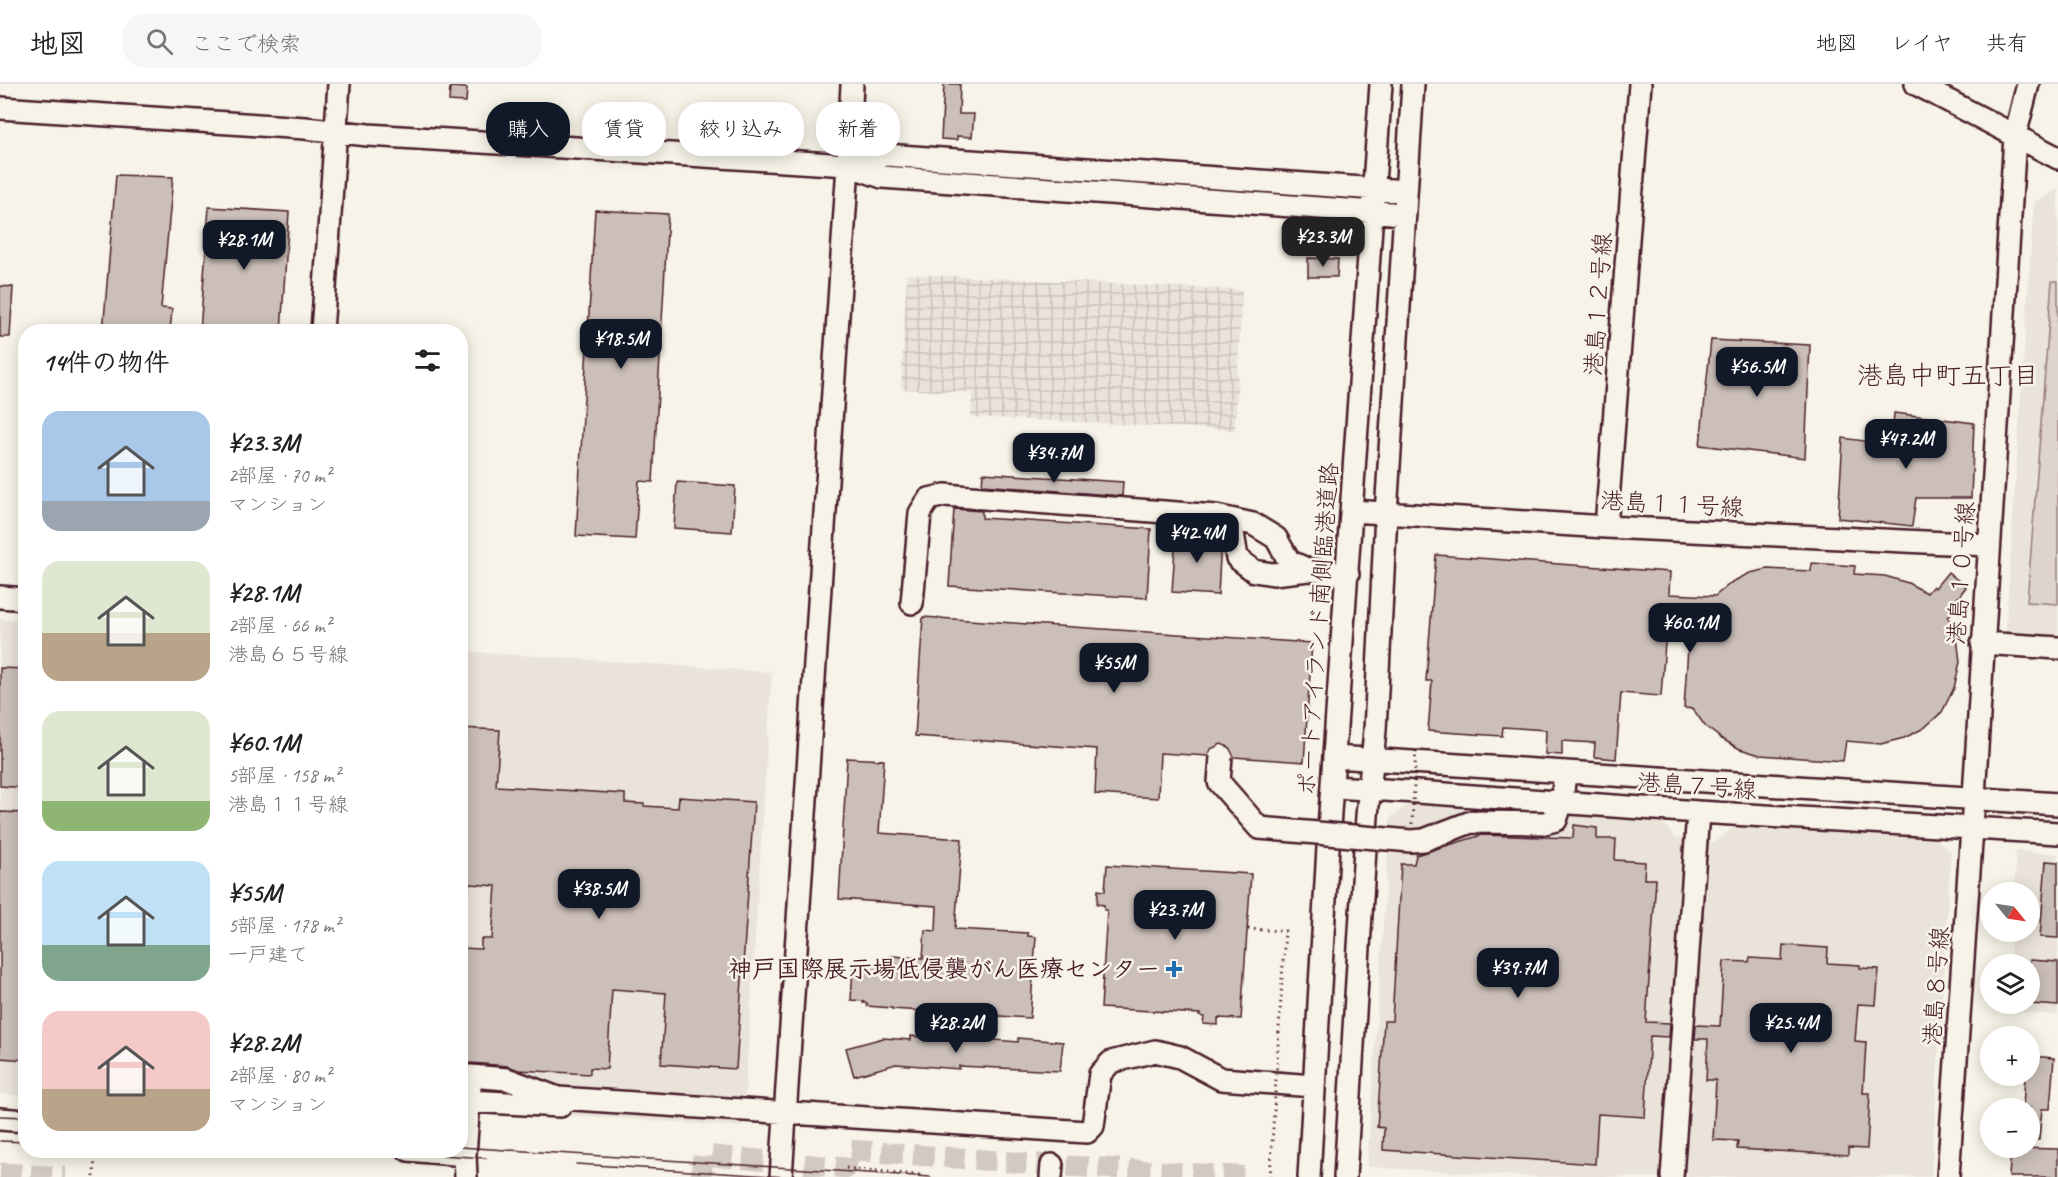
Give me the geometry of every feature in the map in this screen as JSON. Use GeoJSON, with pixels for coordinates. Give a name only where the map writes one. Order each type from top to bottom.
{"type":"FeatureCollection","features":[{"type":"Feature","properties":{"kind":"street"},"geometry":{"type":"LineString","coordinates":[[323,324],[339,84]]}},
{"type":"Feature","properties":{"kind":"street"},"geometry":{"type":"LineString","coordinates":[[781,1177],[852,84]]}},
{"type":"Feature","properties":{"kind":"street","name":"ポートアイランド南側臨港道路"},"geometry":{"type":"LineString","coordinates":[[1309,1177],[1381,84]]}},
{"type":"Feature","properties":{"kind":"street"},"geometry":{"type":"LineString","coordinates":[[1346,1177],[1413,84]]}},
{"type":"Feature","properties":{"kind":"street","name":"港島１２号線"},"geometry":{"type":"LineString","coordinates":[[1606,527],[1640,84]]}},
{"type":"Feature","properties":{"kind":"street"},"geometry":{"type":"LineString","coordinates":[[1916,84],[2058,158]]}},
{"type":"Feature","properties":{"kind":"street","name":"港島１０号線"},"geometry":{"type":"LineString","coordinates":[[1974,799],[2015,136],[2028,84]]}},
{"type":"Feature","properties":{"kind":"street"},"geometry":{"type":"LineString","coordinates":[[0,108],[848,165],[882,177],[1405,214]]}},
{"type":"Feature","properties":{"kind":"street"},"geometry":{"type":"LineString","coordinates":[[848,165],[885,155],[1406,191]]}},
{"type":"Feature","properties":{"kind":"street"},"geometry":{"type":"LineString","coordinates":[[912,603],[920,513],[928,499],[945,495],[1216,516],[1253,524],[1275,538],[1289,561],[1309,570]]}},
{"type":"Feature","properties":{"kind":"street","name":"港島１１号線"},"geometry":{"type":"LineString","coordinates":[[1352,511],[1606,527],[1989,544]]}},
{"type":"Feature","properties":{"kind":"street"},"geometry":{"type":"LineString","coordinates":[[1216,516],[1233,533],[1237,558],[1254,572],[1273,574],[1309,570],[1348,574]]}},
{"type":"Feature","properties":{"kind":"street"},"geometry":{"type":"LineString","coordinates":[[0,597],[18,598]]}},
{"type":"Feature","properties":{"kind":"street"},"geometry":{"type":"LineString","coordinates":[[1982,643],[2058,648]]}},
{"type":"Feature","properties":{"kind":"street"},"geometry":{"type":"LineString","coordinates":[[1221,757],[1219,782],[1259,828],[1411,841],[1424,840],[1471,822],[1544,823],[1556,820],[1562,802],[1565,772]]}},
{"type":"Feature","properties":{"kind":"street","name":"港島７号線"},"geometry":{"type":"LineString","coordinates":[[1335,757],[2058,804]]}},
{"type":"Feature","properties":{"kind":"street","name":"港島７号線"},"geometry":{"type":"LineString","coordinates":[[1333,787],[1698,812],[2058,833]]}},
{"type":"Feature","properties":{"kind":"street","name":"港島８号線"},"geometry":{"type":"LineString","coordinates":[[1948,1177],[1974,799]]}},
{"type":"Feature","properties":{"kind":"street"},"geometry":{"type":"LineString","coordinates":[[1672,1177],[1698,812]]}},
{"type":"Feature","properties":{"kind":"street"},"geometry":{"type":"LineString","coordinates":[[468,1114],[470,1073],[507,1079],[558,1098],[1087,1132],[1093,1126],[1100,1074],[1111,1062],[1155,1051],[1180,1057],[1221,1079],[1314,1086]]}},
{"type":"Feature","properties":{"kind":"street"},"geometry":{"type":"LineString","coordinates":[[469,1101],[759,1117],[785,1114]]}},
{"type":"Feature","properties":{"kind":"street"},"geometry":{"type":"LineString","coordinates":[[0,1119],[18,1120]]}},
{"type":"Feature","properties":{"kind":"street"},"geometry":{"type":"LineString","coordinates":[[465,1158],[466,1177]]}},
{"type":"Feature","properties":{"kind":"path"},"geometry":{"type":"LineString","coordinates":[[1411,841],[1416,748]]}},
{"type":"Feature","properties":{"kind":"path"},"geometry":{"type":"LineString","coordinates":[[1248,929],[1285,931],[1270,1177]]}},
{"type":"Feature","properties":{"kind":"path"},"geometry":{"type":"LineString","coordinates":[[94,1177],[95,1158]]}},
{"type":"Feature","properties":{"kind":"path"},"geometry":{"type":"LineString","coordinates":[[846,1168],[919,1175],[919,1177]]}},
{"type":"Feature","properties":{"kind":"shaded area"},"geometry":{"type":"Polygon","coordinates":[[[2058,189],[2058,643],[2005,639],[2034,202],[2058,189]]]}},
{"type":"Feature","properties":{"kind":"shaded area"},"geometry":{"type":"Polygon","coordinates":[[[907,274],[1242,290],[1235,430],[971,417],[972,393],[901,389],[907,274]]]}},
{"type":"Feature","properties":{"kind":"shaded area"},"geometry":{"type":"Polygon","coordinates":[[[2052,281],[2058,281],[2058,604],[2027,602],[2052,281]]]}},
{"type":"Feature","properties":{"kind":"shaded area"},"geometry":{"type":"Polygon","coordinates":[[[0,619],[18,620],[18,1095],[0,1094],[0,619]]]}},
{"type":"Feature","properties":{"kind":"shaded area"},"geometry":{"type":"Polygon","coordinates":[[[468,652],[772,672],[743,1127],[480,1109],[477,1126],[468,1125],[468,652]]]}},
{"type":"Feature","properties":{"kind":"shaded area"},"geometry":{"type":"Polygon","coordinates":[[[1407,805],[1660,820],[1675,837],[1715,842],[1735,826],[1936,839],[1951,852],[1931,1177],[1539,1177],[1367,1167],[1390,818],[1407,805]]]}},
{"type":"Feature","properties":{"kind":"shaded area"},"geometry":{"type":"Polygon","coordinates":[[[2016,851],[2058,854],[2058,1015],[2040,1014],[2040,954],[2010,954],[2011,942],[2040,942],[2040,882],[2014,882],[2016,851]]]}},
{"type":"Feature","properties":{"kind":"building"},"geometry":{"type":"Polygon","coordinates":[[[944,84],[960,84],[959,114],[974,114],[972,137],[957,136],[957,140],[941,139],[944,84]]]}},
{"type":"Feature","properties":{"kind":"building"},"geometry":{"type":"Polygon","coordinates":[[[450,87],[467,88],[466,102],[449,101],[450,87]]]}},
{"type":"Feature","properties":{"kind":"building"},"geometry":{"type":"Polygon","coordinates":[[[116,175],[173,177],[161,308],[172,309],[171,324],[104,324],[116,175]]]}},
{"type":"Feature","properties":{"kind":"building"},"geometry":{"type":"Polygon","coordinates":[[[209,207],[289,212],[282,324],[201,324],[209,207]]]}},
{"type":"Feature","properties":{"kind":"building"},"geometry":{"type":"Polygon","coordinates":[[[595,210],[668,214],[653,482],[639,481],[635,539],[576,536],[595,210]]]}},
{"type":"Feature","properties":{"kind":"building"},"geometry":{"type":"Polygon","coordinates":[[[1308,258],[1338,259],[1337,277],[1308,277],[1308,258]]]}},
{"type":"Feature","properties":{"kind":"building"},"geometry":{"type":"Polygon","coordinates":[[[0,286],[13,287],[10,337],[0,337],[0,286]]]}},
{"type":"Feature","properties":{"kind":"building"},"geometry":{"type":"Polygon","coordinates":[[[1711,340],[1810,345],[1805,458],[1700,445],[1711,340]]]}},
{"type":"Feature","properties":{"kind":"building"},"geometry":{"type":"Polygon","coordinates":[[[1894,413],[1974,423],[1971,498],[1916,498],[1912,526],[1838,518],[1843,438],[1892,445],[1894,413]]]}},
{"type":"Feature","properties":{"kind":"building"},"geometry":{"type":"Polygon","coordinates":[[[983,473],[1123,482],[1122,496],[982,485],[983,473]]]}},
{"type":"Feature","properties":{"kind":"building"},"geometry":{"type":"Polygon","coordinates":[[[677,482],[735,486],[732,532],[674,528],[677,482]]]}},
{"type":"Feature","properties":{"kind":"building"},"geometry":{"type":"Polygon","coordinates":[[[954,509],[982,511],[982,518],[1151,529],[1147,598],[949,586],[954,509]]]}},
{"type":"Feature","properties":{"kind":"building"},"geometry":{"type":"Polygon","coordinates":[[[1176,533],[1217,536],[1221,539],[1218,595],[1172,592],[1176,533]]]}},
{"type":"Feature","properties":{"kind":"building"},"geometry":{"type":"Polygon","coordinates":[[[1436,555],[1670,572],[1669,594],[1715,596],[1732,582],[1750,573],[1768,569],[1811,571],[1812,563],[1855,566],[1854,574],[1885,576],[1908,583],[1927,593],[1933,586],[1935,588],[1948,572],[1966,587],[1953,604],[1956,607],[1948,617],[1957,637],[1960,662],[1954,688],[1942,712],[1924,728],[1904,738],[1881,744],[1846,741],[1843,761],[1760,755],[1740,749],[1722,739],[1705,726],[1693,709],[1684,708],[1690,618],[1667,616],[1661,696],[1621,693],[1616,759],[1594,757],[1595,743],[1562,741],[1562,755],[1545,754],[1546,730],[1503,727],[1502,736],[1428,731],[1432,681],[1426,681],[1436,555]]]}},
{"type":"Feature","properties":{"kind":"building"},"geometry":{"type":"Polygon","coordinates":[[[923,617],[1312,643],[1304,762],[1234,757],[1229,747],[1221,744],[1211,749],[1208,756],[1160,753],[1158,798],[1095,794],[1097,749],[915,736],[923,617]]]}},
{"type":"Feature","properties":{"kind":"building"},"geometry":{"type":"Polygon","coordinates":[[[0,668],[18,669],[18,787],[0,786],[0,668]]]}},
{"type":"Feature","properties":{"kind":"building"},"geometry":{"type":"Polygon","coordinates":[[[468,728],[500,730],[496,786],[625,794],[625,803],[644,804],[644,806],[678,808],[679,797],[754,802],[736,1069],[661,1064],[666,993],[612,989],[607,1069],[590,1068],[590,1074],[518,1070],[508,1066],[468,1064],[468,948],[481,949],[481,939],[492,939],[496,886],[468,884],[468,728]]]}},
{"type":"Feature","properties":{"kind":"building"},"geometry":{"type":"Polygon","coordinates":[[[847,758],[884,760],[879,833],[962,839],[955,929],[1028,933],[1028,936],[1036,937],[1030,1018],[892,1009],[867,1006],[867,1003],[863,1003],[864,1001],[851,1000],[853,968],[858,968],[859,963],[890,965],[891,956],[923,958],[925,930],[936,931],[937,906],[839,899],[847,758]]]}},
{"type":"Feature","properties":{"kind":"building"},"geometry":{"type":"Polygon","coordinates":[[[0,812],[18,813],[18,1059],[0,1058],[0,812]]]}},
{"type":"Feature","properties":{"kind":"building"},"geometry":{"type":"Polygon","coordinates":[[[1574,825],[1597,828],[1597,839],[1616,839],[1615,860],[1645,862],[1644,879],[1656,879],[1646,1022],[1670,1023],[1669,1037],[1650,1036],[1645,1117],[1598,1114],[1595,1164],[1383,1150],[1384,1128],[1377,1127],[1384,1021],[1392,1021],[1401,864],[1414,864],[1416,855],[1482,835],[1573,838],[1574,825]]]}},
{"type":"Feature","properties":{"kind":"building"},"geometry":{"type":"Polygon","coordinates":[[[2046,861],[2058,862],[2058,938],[2040,937],[2046,861]]]}},
{"type":"Feature","properties":{"kind":"building","name":"神戸国際展示場低侵襲がん医療センター"},"geometry":{"type":"Polygon","coordinates":[[[1107,865],[1251,874],[1241,1019],[1218,1018],[1218,1025],[1203,1024],[1204,1017],[1199,1016],[1200,1014],[1101,1008],[1107,910],[1104,910],[1104,905],[1097,904],[1098,890],[1105,891],[1107,865]]]}},
{"type":"Feature","properties":{"kind":"building"},"geometry":{"type":"Polygon","coordinates":[[[1783,945],[1828,948],[1827,963],[1879,969],[1876,1005],[1858,1004],[1855,1041],[1866,1042],[1863,1093],[1870,1093],[1867,1149],[1848,1148],[1848,1155],[1737,1149],[1738,1141],[1713,1140],[1716,1080],[1706,1080],[1708,1039],[1695,1039],[1696,1025],[1720,1026],[1724,961],[1749,962],[1750,958],[1782,960],[1783,945]]]}},
{"type":"Feature","properties":{"kind":"building"},"geometry":{"type":"Polygon","coordinates":[[[2040,961],[2058,962],[2058,1006],[2040,1005],[2040,961]]]}},
{"type":"Feature","properties":{"kind":"building"},"geometry":{"type":"Polygon","coordinates":[[[911,1036],[960,1041],[960,1037],[1018,1042],[1018,1038],[1063,1042],[1060,1071],[959,1066],[959,1069],[896,1064],[854,1076],[846,1048],[883,1038],[911,1040],[911,1036]]]}},
{"type":"Feature","properties":{"kind":"building"},"geometry":{"type":"Polygon","coordinates":[[[2040,1057],[2054,1058],[2050,1109],[2042,1109],[2040,1130],[2040,1098],[2024,1098],[2024,1086],[2040,1086],[2040,1057]]]}},
{"type":"Feature","properties":{"kind":"building"},"geometry":{"type":"Polygon","coordinates":[[[2040,1149],[2058,1149],[2058,1177],[2009,1177],[2010,1158],[2040,1158],[2040,1149]]]}},
{"type":"Feature","properties":{"kind":"tunnel"},"geometry":{"type":"LineString","coordinates":[[701,1177],[703,1155],[846,1168],[849,1150],[1251,1177]]}},
{"type":"Feature","properties":{"kind":"tunnel"},"geometry":{"type":"LineString","coordinates":[[0,1173],[65,1177]]}},
{"type":"Feature","properties":{"kind":"tram line"},"geometry":{"type":"LineString","coordinates":[[0,1116],[18,1117]]}},
{"type":"Feature","properties":{"kind":"tram line"},"geometry":{"type":"LineString","coordinates":[[0,1141],[18,1142]]}},
{"type":"Feature","properties":{"kind":"tram line"},"geometry":{"type":"LineString","coordinates":[[468,1148],[931,1177]]}},
{"type":"Feature","properties":{"kind":"tram line"},"geometry":{"type":"LineString","coordinates":[[468,1157],[486,1158]]}},
{"type":"Feature","properties":{"kind":"tram line"},"geometry":{"type":"LineString","coordinates":[[576,1164],[786,1177]]}},
{"type":"Feature","properties":{"kind":"place","name":"神戸国際展示場低侵襲がん医療センター"},"geometry":{"type":"Point","coordinates":[1174,969]}},
{"type":"Feature","properties":{"kind":"district","name":"港島中町五丁目"},"geometry":{"type":"Point","coordinates":[1948,375]}}]}
